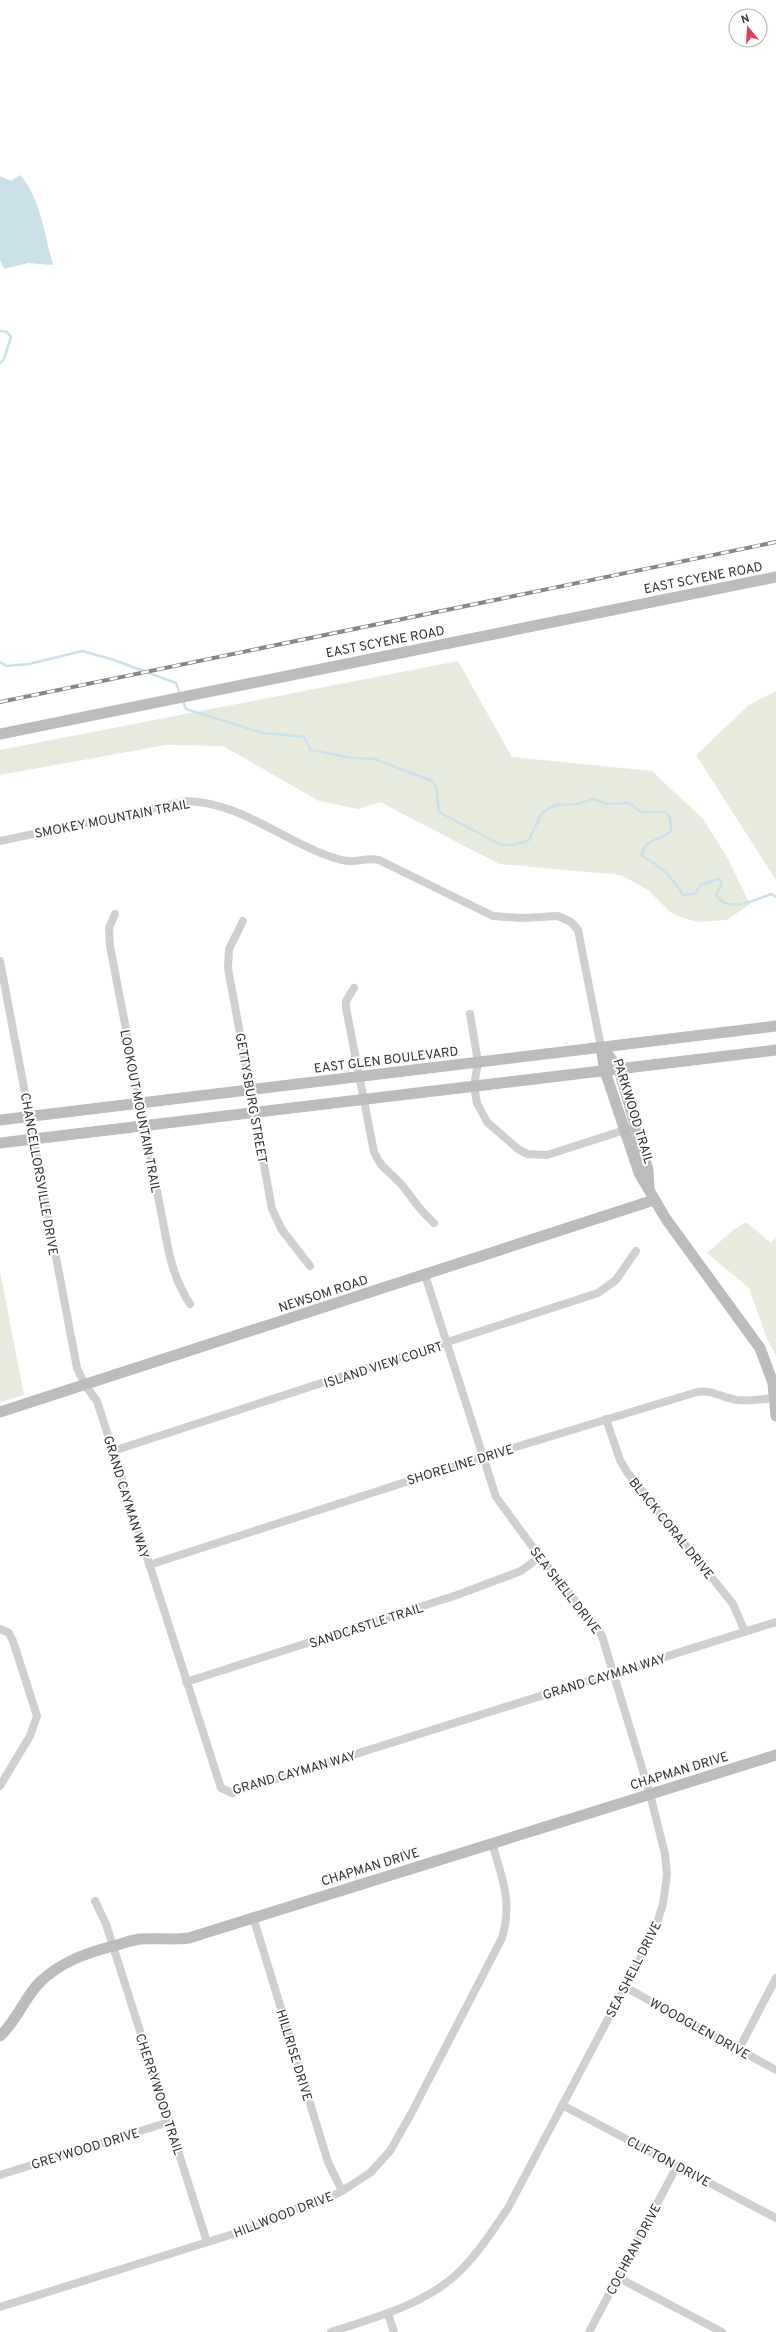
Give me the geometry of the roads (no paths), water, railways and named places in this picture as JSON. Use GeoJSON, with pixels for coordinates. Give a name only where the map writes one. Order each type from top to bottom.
{"type":"FeatureCollection","features":[{"type":"Feature","properties":{"kind":"street","name":"EAST SCYENE ROAD"},"geometry":{"type":"LineString","coordinates":[[0,734],[776,577]]}},
{"type":"Feature","properties":{"kind":"street","name":"SMOKEY MOUNTAIN TRAIL"},"geometry":{"type":"LineString","coordinates":[[0,841],[187,801],[219,804],[326,855],[350,861],[368,858],[380,860],[493,916],[522,918],[558,916],[571,922],[578,930],[601,1047]]}},
{"type":"Feature","properties":{"kind":"street","name":"LOOKOUT MOUNTAIN TRAIL"},"geometry":{"type":"LineString","coordinates":[[115,914],[109,928],[110,946],[144,1126],[172,1270],[179,1286],[190,1304]]}},
{"type":"Feature","properties":{"kind":"street","name":"GETTYSBURG STREET"},"geometry":{"type":"LineString","coordinates":[[243,921],[229,949],[228,968],[251,1089],[254,1113],[276,1221],[310,1266]]}},
{"type":"Feature","properties":{"kind":"street","name":"CHANCELLORSVILLE DRIVE"},"geometry":{"type":"LineString","coordinates":[[0,961],[35,1139],[72,1348],[77,1368],[85,1385]]}},
{"type":"Feature","properties":{"kind":"street"},"geometry":{"type":"LineString","coordinates":[[354,988],[346,1001],[346,1008],[361,1076],[374,1152],[378,1162],[384,1170],[400,1184],[417,1206],[434,1223]]}},
{"type":"Feature","properties":{"kind":"street"},"geometry":{"type":"LineString","coordinates":[[470,1014],[478,1062],[474,1086],[476,1103],[483,1117],[518,1149],[527,1154],[547,1155],[635,1126]]}},
{"type":"Feature","properties":{"kind":"street","name":"EAST GLEN BOULEVARD"},"geometry":{"type":"LineString","coordinates":[[0,1120],[776,1026]]}},
{"type":"Feature","properties":{"kind":"street","name":"PARKWOOD TRAIL"},"geometry":{"type":"LineString","coordinates":[[601,1047],[619,1069],[648,1170],[649,1188]]}},
{"type":"Feature","properties":{"kind":"street","name":"PARKWOOD TRAIL"},"geometry":{"type":"LineString","coordinates":[[601,1047],[605,1071],[639,1174],[649,1188],[654,1200],[760,1348],[770,1373],[775,1397],[776,1416]]}},
{"type":"Feature","properties":{"kind":"street"},"geometry":{"type":"LineString","coordinates":[[0,1143],[776,1050]]}},
{"type":"Feature","properties":{"kind":"street","name":"NEWSOM ROAD"},"geometry":{"type":"LineString","coordinates":[[0,1412],[654,1200]]}},
{"type":"Feature","properties":{"kind":"street","name":"ISLAND VIEW COURT"},"geometry":{"type":"LineString","coordinates":[[113,1451],[446,1344],[598,1293],[616,1280],[636,1251]]}},
{"type":"Feature","properties":{"kind":"street","name":"SEA SHELL DRIVE"},"geometry":{"type":"LineString","coordinates":[[331,2332],[388,2314],[424,2297],[459,2272],[487,2240],[508,2208],[654,1932],[663,1904],[667,1875],[665,1854],[650,1794],[602,1636],[501,1505],[483,1457],[425,1275]]}},
{"type":"Feature","properties":{"kind":"street","name":"GRAND CAYMAN WAY"},"geometry":{"type":"LineString","coordinates":[[85,1385],[97,1401],[217,1782],[225,1791],[232,1793],[776,1622]]}},
{"type":"Feature","properties":{"kind":"street","name":"SHORELINE DRIVE"},"geometry":{"type":"LineString","coordinates":[[149,1564],[483,1457],[704,1391],[736,1400],[775,1397]]}},
{"type":"Feature","properties":{"kind":"street","name":"BLACK CORAL DRIVE"},"geometry":{"type":"LineString","coordinates":[[606,1420],[620,1460],[627,1472],[733,1604],[745,1632]]}},
{"type":"Feature","properties":{"kind":"street","name":"SANDCASTLE TRAIL"},"geometry":{"type":"LineString","coordinates":[[186,1682],[457,1595],[521,1571],[540,1557]]}},
{"type":"Feature","properties":{"kind":"street"},"geometry":{"type":"LineString","coordinates":[[0,1629],[9,1633],[14,1640],[37,1716],[30,1736],[0,1786]]}},
{"type":"Feature","properties":{"kind":"street","name":"CHAPMAN DRIVE"},"geometry":{"type":"LineString","coordinates":[[0,2036],[10,2027],[33,1990],[61,1965],[90,1952],[138,1940],[175,1940],[189,1938],[776,1755]]}},
{"type":"Feature","properties":{"kind":"street","name":"HILLWOOD DRIVE"},"geometry":{"type":"LineString","coordinates":[[0,2307],[262,2225],[302,2206],[325,2200],[370,2173],[390,2151],[415,2108],[502,1938],[506,1923],[507,1898],[492,1843]]}},
{"type":"Feature","properties":{"kind":"street","name":"CHERRYWOOD TRAIL"},"geometry":{"type":"LineString","coordinates":[[95,1901],[106,1924],[207,2242]]}},
{"type":"Feature","properties":{"kind":"street","name":"HILLRISE DRIVE"},"geometry":{"type":"LineString","coordinates":[[253,1917],[328,2162],[342,2191]]}},
{"type":"Feature","properties":{"kind":"street"},"geometry":{"type":"LineString","coordinates":[[739,2049],[776,1978]]}},
{"type":"Feature","properties":{"kind":"street","name":"WOODGLEN DRIVE"},"geometry":{"type":"LineString","coordinates":[[625,1987],[776,2070]]}},
{"type":"Feature","properties":{"kind":"street","name":"CLIFTON DRIVE"},"geometry":{"type":"LineString","coordinates":[[562,2105],[776,2218]]}},
{"type":"Feature","properties":{"kind":"street","name":"GREYWOOD DRIVE"},"geometry":{"type":"LineString","coordinates":[[0,2175],[169,2122]]}},
{"type":"Feature","properties":{"kind":"street","name":"COCHRAN DRIVE"},"geometry":{"type":"LineString","coordinates":[[589,2332],[619,2278],[677,2166]]}},
{"type":"Feature","properties":{"kind":"street"},"geometry":{"type":"LineString","coordinates":[[619,2278],[722,2332]]}},
{"type":"Feature","properties":{"kind":"street"},"geometry":{"type":"LineString","coordinates":[[388,2314],[394,2332]]}},
{"type":"Feature","properties":{"kind":"water"},"geometry":{"type":"Polygon","coordinates":[[[20,175],[27,184],[37,205],[53,265],[28,263],[4,269],[0,260],[0,176],[11,181],[20,175]]]}},
{"type":"Feature","properties":{"kind":"waterway"},"geometry":{"type":"LineString","coordinates":[[0,331],[7,332],[11,337],[4,359],[0,363]]}},
{"type":"Feature","properties":{"kind":"waterway"},"geometry":{"type":"LineString","coordinates":[[0,662],[6,666],[29,664],[82,651],[111,659],[176,683],[180,694]]}},
{"type":"Feature","properties":{"kind":"waterway"},"geometry":{"type":"LineString","coordinates":[[183,701],[186,709],[263,733],[304,737],[311,750],[352,758],[374,759],[430,780],[436,786],[439,812],[501,845],[514,845],[529,840],[540,816],[547,809],[557,805],[577,804],[594,799],[606,804],[629,803],[641,812],[665,812],[670,817],[671,831],[645,846],[642,856],[666,872],[683,895],[695,894],[700,885],[719,879],[722,883],[716,895],[721,901],[727,904],[742,904],[771,894],[776,897]]}},
{"type":"Feature","properties":{"kind":"railway"},"geometry":{"type":"LineString","coordinates":[[0,702],[776,542]]}}]}
